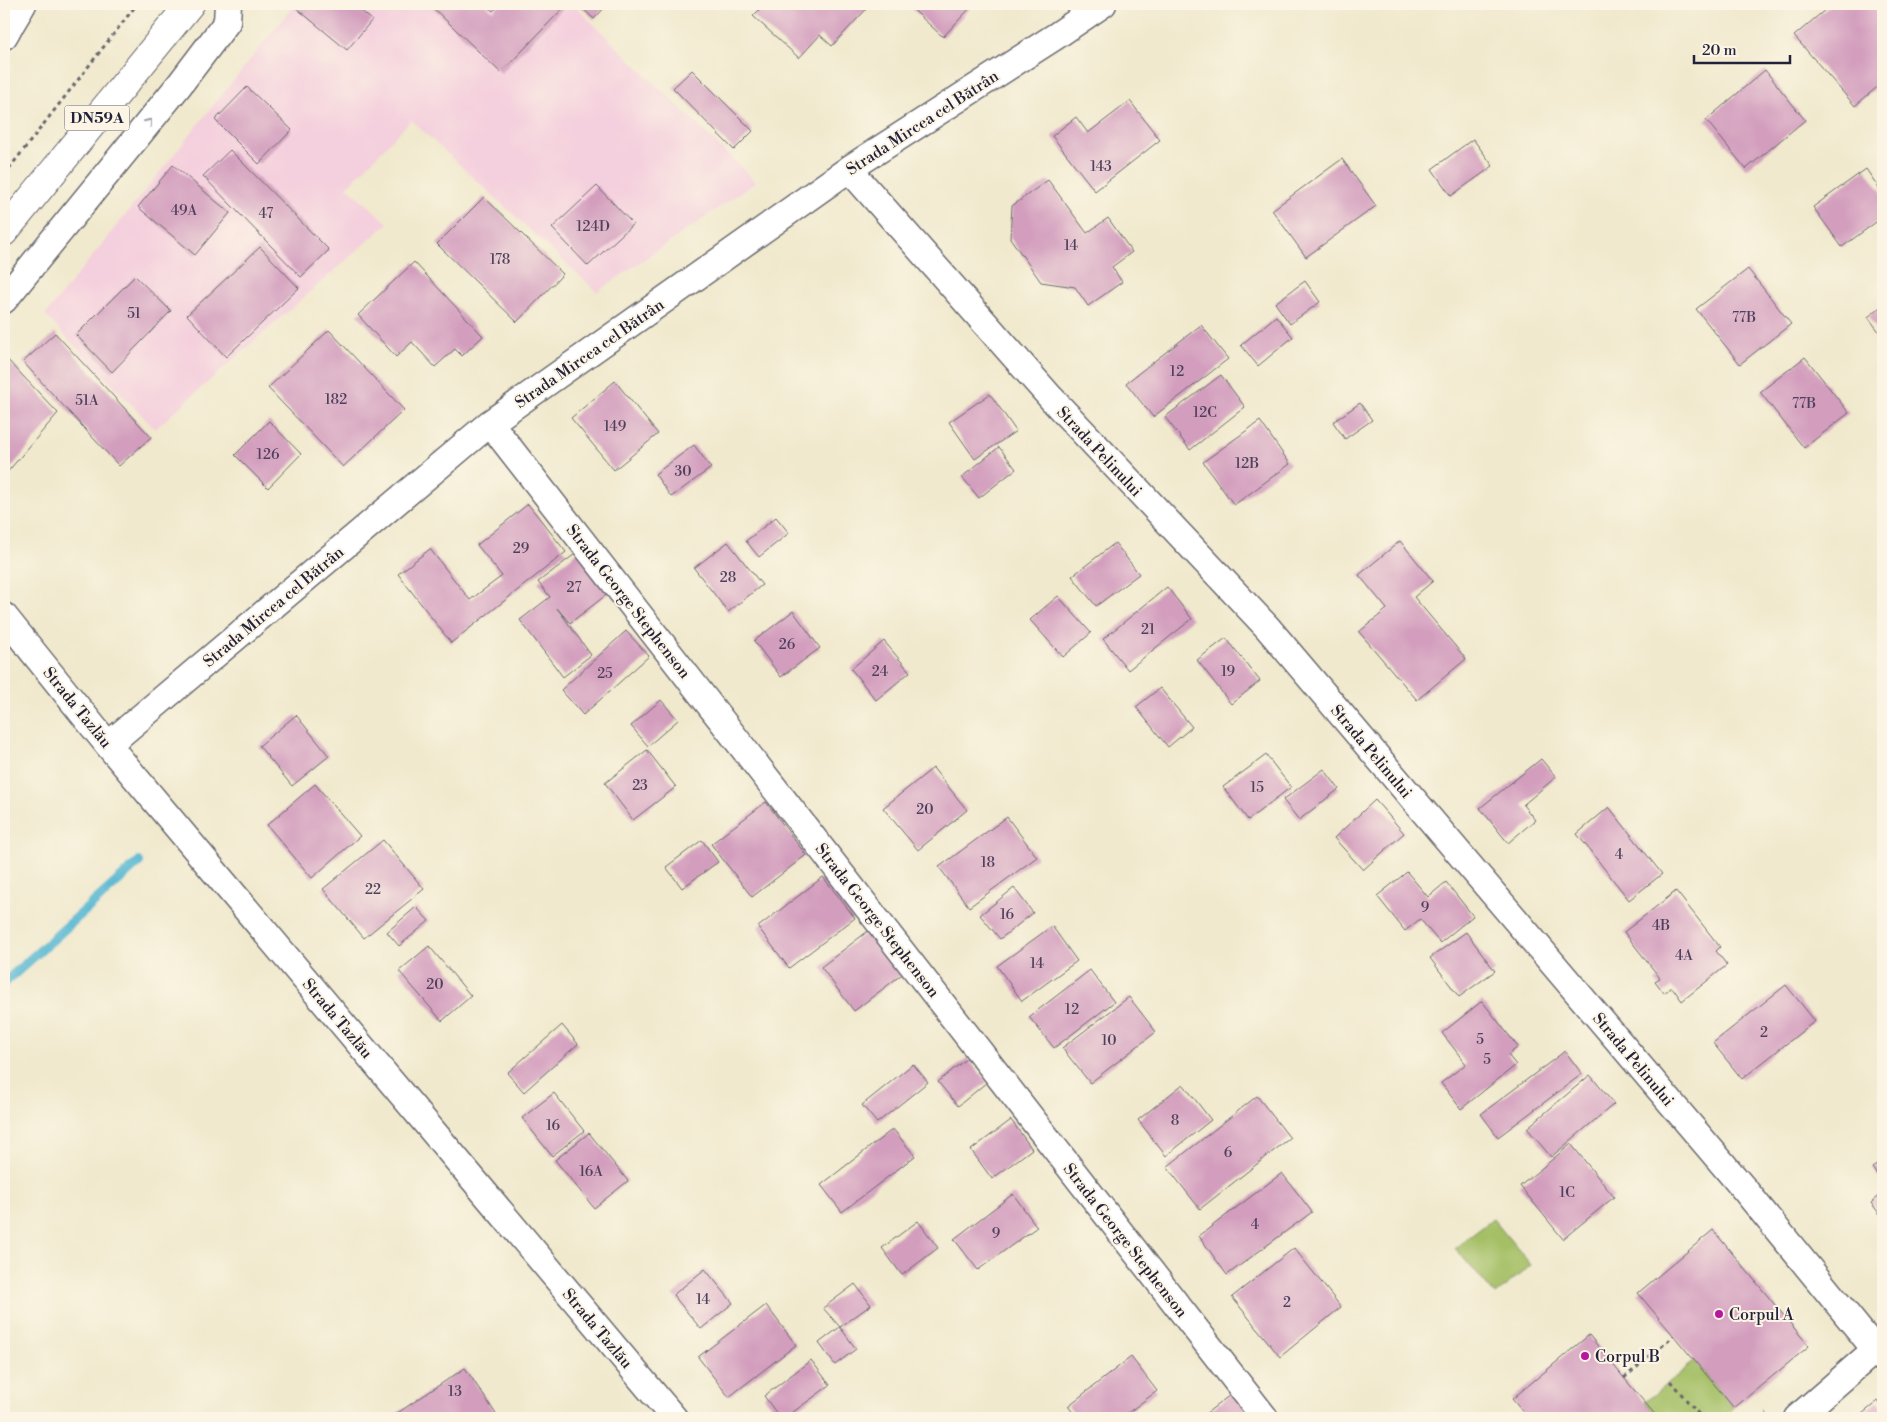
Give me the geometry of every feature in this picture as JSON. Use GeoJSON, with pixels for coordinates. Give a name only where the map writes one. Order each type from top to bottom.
{"type":"FeatureCollection","features":[{"type":"Feature","properties":{"kind":"main road","name":"DN59A"},"geometry":{"type":"LineString","coordinates":[[4,232],[190,4]]}},
{"type":"Feature","properties":{"kind":"street"},"geometry":{"type":"LineString","coordinates":[[4,36],[23,4]]}},
{"type":"Feature","properties":{"kind":"street"},"geometry":{"type":"LineString","coordinates":[[4,300],[227,22],[228,4]]}},
{"type":"Feature","properties":{"kind":"street","name":"Strada Mircea cel Bătrân"},"geometry":{"type":"LineString","coordinates":[[108,745],[490,423],[849,169],[1103,4]]}},
{"type":"Feature","properties":{"kind":"street","name":"Strada Pelinului"},"geometry":{"type":"LineString","coordinates":[[849,169],[1051,398],[1267,627],[1881,1351]]}},
{"type":"Feature","properties":{"kind":"street","name":"Strada George Stephenson"},"geometry":{"type":"LineString","coordinates":[[490,423],[1265,1418]]}},
{"type":"Feature","properties":{"kind":"street","name":"Strada Tazlău"},"geometry":{"type":"LineString","coordinates":[[4,616],[108,745],[674,1418]]}},
{"type":"Feature","properties":{"kind":"street"},"geometry":{"type":"LineString","coordinates":[[1797,1418],[1881,1351]]}},
{"type":"Feature","properties":{"kind":"path"},"geometry":{"type":"LineString","coordinates":[[4,175],[137,4]]}},
{"type":"Feature","properties":{"kind":"path"},"geometry":{"type":"LineString","coordinates":[[1624,1378],[1674,1336]]}},
{"type":"Feature","properties":{"kind":"path"},"geometry":{"type":"LineString","coordinates":[[1670,1381],[1702,1418]]}},
{"type":"Feature","properties":{"kind":"shaded area"},"geometry":{"type":"Polygon","coordinates":[[[295,4],[573,4],[756,182],[597,292],[411,120],[347,187],[388,223],[155,429],[45,315],[295,4]]]}},
{"type":"Feature","properties":{"kind":"green space"},"geometry":{"type":"Polygon","coordinates":[[[1493,1219],[1531,1265],[1495,1295],[1455,1248],[1493,1219]]]}},
{"type":"Feature","properties":{"kind":"green space"},"geometry":{"type":"Polygon","coordinates":[[[1695,1361],[1734,1408],[1722,1418],[1658,1418],[1645,1402],[1695,1361]]]}},
{"type":"Feature","properties":{"kind":"building"},"geometry":{"type":"Polygon","coordinates":[[[298,4],[353,4],[372,20],[347,50],[295,7],[298,4]]]}},
{"type":"Feature","properties":{"kind":"building"},"geometry":{"type":"Polygon","coordinates":[[[429,4],[485,4],[493,11],[500,4],[567,4],[501,73],[429,4]]]}},
{"type":"Feature","properties":{"kind":"building"},"geometry":{"type":"Polygon","coordinates":[[[578,4],[608,4],[594,19],[578,4]]]}},
{"type":"Feature","properties":{"kind":"building"},"geometry":{"type":"Polygon","coordinates":[[[765,4],[871,4],[832,46],[820,35],[799,58],[753,16],[765,4]]]}},
{"type":"Feature","properties":{"kind":"building"},"geometry":{"type":"Polygon","coordinates":[[[907,4],[968,4],[971,7],[943,37],[907,4]]]}},
{"type":"Feature","properties":{"kind":"building"},"geometry":{"type":"Polygon","coordinates":[[[1832,4],[1876,4],[1883,12],[1883,82],[1855,106],[1794,36],[1832,4]]]}},
{"type":"Feature","properties":{"kind":"building"},"geometry":{"type":"Polygon","coordinates":[[[692,70],[753,131],[734,150],[673,88],[692,70]]]}},
{"type":"Feature","properties":{"kind":"building"},"geometry":{"type":"Polygon","coordinates":[[[1765,70],[1805,120],[1746,169],[1706,120],[1765,70]]]}},
{"type":"Feature","properties":{"kind":"building"},"geometry":{"type":"Polygon","coordinates":[[[247,87],[292,130],[259,164],[215,120],[247,87]]]}},
{"type":"Feature","properties":{"kind":"building"},"geometry":{"type":"Polygon","coordinates":[[[1130,101],[1160,140],[1095,191],[1052,136],[1076,117],[1088,133],[1130,101]]]}},
{"type":"Feature","properties":{"kind":"building"},"geometry":{"type":"Polygon","coordinates":[[[1473,139],[1493,166],[1451,196],[1432,169],[1473,139]]]}},
{"type":"Feature","properties":{"kind":"building"},"geometry":{"type":"Polygon","coordinates":[[[230,150],[329,250],[301,277],[203,176],[230,150]]]}},
{"type":"Feature","properties":{"kind":"building"},"geometry":{"type":"Polygon","coordinates":[[[1342,159],[1376,206],[1306,257],[1272,210],[1342,159]]]}},
{"type":"Feature","properties":{"kind":"building"},"geometry":{"type":"Polygon","coordinates":[[[173,165],[230,213],[195,255],[138,207],[173,165]]]}},
{"type":"Feature","properties":{"kind":"building"},"geometry":{"type":"Polygon","coordinates":[[[1866,169],[1883,194],[1883,217],[1842,247],[1813,207],[1866,169]]]}},
{"type":"Feature","properties":{"kind":"building"},"geometry":{"type":"Polygon","coordinates":[[[1048,180],[1087,233],[1108,218],[1132,252],[1112,267],[1122,282],[1088,306],[1075,287],[1041,282],[1010,238],[1012,206],[1048,180]]]}},
{"type":"Feature","properties":{"kind":"building"},"geometry":{"type":"Polygon","coordinates":[[[597,186],[633,224],[588,266],[552,228],[597,186]]]}},
{"type":"Feature","properties":{"kind":"building"},"geometry":{"type":"Polygon","coordinates":[[[484,197],[563,274],[517,322],[437,244],[484,197]]]}},
{"type":"Feature","properties":{"kind":"building"},"geometry":{"type":"Polygon","coordinates":[[[260,247],[299,288],[226,357],[187,315],[260,247]]]}},
{"type":"Feature","properties":{"kind":"building"},"geometry":{"type":"Polygon","coordinates":[[[414,262],[483,336],[462,356],[455,349],[435,367],[412,342],[396,357],[358,315],[414,262]]]}},
{"type":"Feature","properties":{"kind":"building"},"geometry":{"type":"Polygon","coordinates":[[[1748,269],[1791,324],[1740,364],[1696,309],[1748,269]]]}},
{"type":"Feature","properties":{"kind":"building"},"geometry":{"type":"Polygon","coordinates":[[[135,276],[171,311],[112,372],[76,335],[135,276]]]}},
{"type":"Feature","properties":{"kind":"building"},"geometry":{"type":"Polygon","coordinates":[[[1305,281],[1320,302],[1290,324],[1275,303],[1305,281]]]}},
{"type":"Feature","properties":{"kind":"building"},"geometry":{"type":"Polygon","coordinates":[[[1883,305],[1883,337],[1868,317],[1883,305]]]}},
{"type":"Feature","properties":{"kind":"building"},"geometry":{"type":"Polygon","coordinates":[[[1276,316],[1293,337],[1258,366],[1241,345],[1276,316]]]}},
{"type":"Feature","properties":{"kind":"building"},"geometry":{"type":"Polygon","coordinates":[[[1201,325],[1228,359],[1153,417],[1126,383],[1201,325]]]}},
{"type":"Feature","properties":{"kind":"building"},"geometry":{"type":"Polygon","coordinates":[[[329,330],[404,410],[343,467],[268,388],[329,330]]]}},
{"type":"Feature","properties":{"kind":"building"},"geometry":{"type":"Polygon","coordinates":[[[55,333],[151,437],[119,466],[23,362],[55,333]]]}},
{"type":"Feature","properties":{"kind":"building"},"geometry":{"type":"Polygon","coordinates":[[[4,356],[58,413],[4,476],[4,356]]]}},
{"type":"Feature","properties":{"kind":"building"},"geometry":{"type":"Polygon","coordinates":[[[1805,357],[1849,413],[1804,448],[1760,392],[1805,357]]]}},
{"type":"Feature","properties":{"kind":"building"},"geometry":{"type":"Polygon","coordinates":[[[1221,375],[1245,407],[1190,450],[1165,417],[1221,375]]]}},
{"type":"Feature","properties":{"kind":"building"},"geometry":{"type":"Polygon","coordinates":[[[615,381],[658,434],[614,470],[571,418],[615,381]]]}},
{"type":"Feature","properties":{"kind":"building"},"geometry":{"type":"Polygon","coordinates":[[[990,394],[1016,431],[975,459],[949,422],[990,394]]]}},
{"type":"Feature","properties":{"kind":"building"},"geometry":{"type":"Polygon","coordinates":[[[1360,403],[1372,420],[1345,439],[1333,422],[1360,403]]]}},
{"type":"Feature","properties":{"kind":"building"},"geometry":{"type":"Polygon","coordinates":[[[269,421],[301,454],[268,488],[235,455],[269,421]]]}},
{"type":"Feature","properties":{"kind":"building"},"geometry":{"type":"Polygon","coordinates":[[[1260,421],[1290,464],[1234,505],[1203,462],[1260,421]]]}},
{"type":"Feature","properties":{"kind":"building"},"geometry":{"type":"Polygon","coordinates":[[[694,445],[711,468],[671,497],[655,474],[694,445]]]}},
{"type":"Feature","properties":{"kind":"building"},"geometry":{"type":"Polygon","coordinates":[[[999,447],[1016,469],[979,498],[962,477],[999,447]]]}},
{"type":"Feature","properties":{"kind":"building"},"geometry":{"type":"Polygon","coordinates":[[[528,504],[566,552],[451,643],[398,574],[430,549],[470,600],[502,576],[477,545],[528,504]]]}},
{"type":"Feature","properties":{"kind":"building"},"geometry":{"type":"Polygon","coordinates":[[[776,517],[789,533],[759,557],[746,541],[776,517]]]}},
{"type":"Feature","properties":{"kind":"building"},"geometry":{"type":"Polygon","coordinates":[[[1400,541],[1433,581],[1414,597],[1466,659],[1417,700],[1359,632],[1387,609],[1359,575],[1400,541]]]}},
{"type":"Feature","properties":{"kind":"building"},"geometry":{"type":"Polygon","coordinates":[[[728,542],[762,585],[728,612],[694,568],[728,542]]]}},
{"type":"Feature","properties":{"kind":"building"},"geometry":{"type":"Polygon","coordinates":[[[1115,543],[1139,574],[1096,606],[1072,576],[1115,543]]]}},
{"type":"Feature","properties":{"kind":"building"},"geometry":{"type":"Polygon","coordinates":[[[579,551],[610,592],[570,623],[557,608],[591,655],[563,677],[520,620],[550,597],[538,582],[579,551]]]}},
{"type":"Feature","properties":{"kind":"building"},"geometry":{"type":"Polygon","coordinates":[[[1167,587],[1192,619],[1128,670],[1103,639],[1167,587]]]}},
{"type":"Feature","properties":{"kind":"building"},"geometry":{"type":"Polygon","coordinates":[[[1058,596],[1091,633],[1063,657],[1030,620],[1058,596]]]}},
{"type":"Feature","properties":{"kind":"building"},"geometry":{"type":"Polygon","coordinates":[[[793,611],[820,648],[781,677],[754,641],[793,611]]]}},
{"type":"Feature","properties":{"kind":"building"},"geometry":{"type":"Polygon","coordinates":[[[626,631],[649,656],[583,715],[561,690],[626,631]]]}},
{"type":"Feature","properties":{"kind":"building"},"geometry":{"type":"Polygon","coordinates":[[[1226,638],[1260,681],[1231,704],[1197,660],[1226,638]]]}},
{"type":"Feature","properties":{"kind":"building"},"geometry":{"type":"Polygon","coordinates":[[[884,641],[910,672],[876,700],[851,669],[884,641]]]}},
{"type":"Feature","properties":{"kind":"building"},"geometry":{"type":"Polygon","coordinates":[[[1160,688],[1192,727],[1168,747],[1136,707],[1160,688]]]}},
{"type":"Feature","properties":{"kind":"building"},"geometry":{"type":"Polygon","coordinates":[[[661,700],[678,720],[648,746],[631,726],[661,700]]]}},
{"type":"Feature","properties":{"kind":"building"},"geometry":{"type":"Polygon","coordinates":[[[296,715],[329,756],[292,786],[259,746],[296,715]]]}},
{"type":"Feature","properties":{"kind":"building"},"geometry":{"type":"Polygon","coordinates":[[[647,750],[676,787],[633,820],[605,783],[647,750]]]}},
{"type":"Feature","properties":{"kind":"building"},"geometry":{"type":"Polygon","coordinates":[[[1266,755],[1291,787],[1248,820],[1223,787],[1266,755]]]}},
{"type":"Feature","properties":{"kind":"building"},"geometry":{"type":"Polygon","coordinates":[[[1541,759],[1556,777],[1523,805],[1535,820],[1508,843],[1480,808],[1541,759]]]}},
{"type":"Feature","properties":{"kind":"building"},"geometry":{"type":"Polygon","coordinates":[[[933,768],[967,810],[918,850],[883,808],[933,768]]]}},
{"type":"Feature","properties":{"kind":"building"},"geometry":{"type":"Polygon","coordinates":[[[1324,769],[1339,789],[1299,820],[1283,800],[1324,769]]]}},
{"type":"Feature","properties":{"kind":"building"},"geometry":{"type":"Polygon","coordinates":[[[315,784],[360,836],[312,878],[267,825],[315,784]]]}},
{"type":"Feature","properties":{"kind":"building"},"geometry":{"type":"Polygon","coordinates":[[[1375,800],[1404,833],[1363,870],[1334,838],[1375,800]]]}},
{"type":"Feature","properties":{"kind":"building"},"geometry":{"type":"Polygon","coordinates":[[[766,802],[806,855],[752,897],[711,844],[766,802]]]}},
{"type":"Feature","properties":{"kind":"building"},"geometry":{"type":"Polygon","coordinates":[[[1609,807],[1662,874],[1629,900],[1577,834],[1609,807]]]}},
{"type":"Feature","properties":{"kind":"building"},"geometry":{"type":"Polygon","coordinates":[[[1007,817],[1037,857],[969,907],[939,867],[1007,817]]]}},
{"type":"Feature","properties":{"kind":"building"},"geometry":{"type":"Polygon","coordinates":[[[383,840],[424,889],[364,938],[323,889],[383,840]]]}},
{"type":"Feature","properties":{"kind":"building"},"geometry":{"type":"Polygon","coordinates":[[[702,840],[718,862],[682,888],[666,867],[702,840]]]}},
{"type":"Feature","properties":{"kind":"building"},"geometry":{"type":"Polygon","coordinates":[[[1407,872],[1428,897],[1446,882],[1473,916],[1440,943],[1420,919],[1405,931],[1377,896],[1407,872]]]}},
{"type":"Feature","properties":{"kind":"building"},"geometry":{"type":"Polygon","coordinates":[[[823,877],[855,918],[789,968],[758,927],[823,877]]]}},
{"type":"Feature","properties":{"kind":"building"},"geometry":{"type":"Polygon","coordinates":[[[1014,888],[1033,913],[1000,939],[980,915],[1014,888]]]}},
{"type":"Feature","properties":{"kind":"building"},"geometry":{"type":"Polygon","coordinates":[[[1676,891],[1720,947],[1716,951],[1727,965],[1682,1001],[1672,987],[1664,993],[1655,981],[1660,978],[1624,932],[1676,891]]]}},
{"type":"Feature","properties":{"kind":"building"},"geometry":{"type":"Polygon","coordinates":[[[416,907],[429,921],[399,946],[387,932],[416,907]]]}},
{"type":"Feature","properties":{"kind":"building"},"geometry":{"type":"Polygon","coordinates":[[[1052,926],[1077,961],[1022,1001],[997,966],[1052,926]]]}},
{"type":"Feature","properties":{"kind":"building"},"geometry":{"type":"Polygon","coordinates":[[[872,928],[905,972],[854,1011],[821,967],[872,928]]]}},
{"type":"Feature","properties":{"kind":"building"},"geometry":{"type":"Polygon","coordinates":[[[1466,932],[1495,971],[1459,997],[1430,958],[1466,932]]]}},
{"type":"Feature","properties":{"kind":"building"},"geometry":{"type":"Polygon","coordinates":[[[429,946],[471,996],[442,1021],[399,971],[429,946]]]}},
{"type":"Feature","properties":{"kind":"building"},"geometry":{"type":"Polygon","coordinates":[[[1090,970],[1114,1002],[1054,1048],[1029,1017],[1090,970]]]}},
{"type":"Feature","properties":{"kind":"building"},"geometry":{"type":"Polygon","coordinates":[[[1786,985],[1815,1021],[1742,1079],[1713,1043],[1786,985]]]}},
{"type":"Feature","properties":{"kind":"building"},"geometry":{"type":"Polygon","coordinates":[[[1129,997],[1156,1032],[1090,1083],[1062,1048],[1129,997]]]}},
{"type":"Feature","properties":{"kind":"building"},"geometry":{"type":"Polygon","coordinates":[[[1482,1001],[1518,1047],[1508,1055],[1516,1065],[1461,1109],[1441,1083],[1466,1064],[1442,1033],[1482,1001]]]}},
{"type":"Feature","properties":{"kind":"building"},"geometry":{"type":"Polygon","coordinates":[[[562,1025],[578,1044],[524,1092],[507,1073],[562,1025]]]}},
{"type":"Feature","properties":{"kind":"building"},"geometry":{"type":"Polygon","coordinates":[[[1565,1051],[1582,1074],[1498,1137],[1481,1114],[1565,1051]]]}},
{"type":"Feature","properties":{"kind":"building"},"geometry":{"type":"Polygon","coordinates":[[[967,1058],[987,1082],[958,1106],[938,1082],[967,1058]]]}},
{"type":"Feature","properties":{"kind":"building"},"geometry":{"type":"Polygon","coordinates":[[[913,1064],[928,1082],[877,1123],[862,1105],[913,1064]]]}},
{"type":"Feature","properties":{"kind":"building"},"geometry":{"type":"Polygon","coordinates":[[[1590,1075],[1614,1104],[1551,1157],[1527,1128],[1590,1075]]]}},
{"type":"Feature","properties":{"kind":"building"},"geometry":{"type":"Polygon","coordinates":[[[1183,1084],[1211,1120],[1166,1156],[1138,1120],[1183,1084]]]}},
{"type":"Feature","properties":{"kind":"building"},"geometry":{"type":"Polygon","coordinates":[[[554,1093],[584,1131],[552,1156],[522,1118],[554,1093]]]}},
{"type":"Feature","properties":{"kind":"building"},"geometry":{"type":"Polygon","coordinates":[[[1257,1096],[1290,1138],[1200,1209],[1167,1167],[1257,1096]]]}},
{"type":"Feature","properties":{"kind":"building"},"geometry":{"type":"Polygon","coordinates":[[[1011,1120],[1032,1149],[992,1179],[971,1150],[1011,1120]]]}},
{"type":"Feature","properties":{"kind":"building"},"geometry":{"type":"Polygon","coordinates":[[[893,1129],[915,1156],[842,1212],[821,1185],[893,1129]]]}},
{"type":"Feature","properties":{"kind":"building"},"geometry":{"type":"Polygon","coordinates":[[[589,1133],[628,1181],[594,1208],[555,1160],[589,1133]]]}},
{"type":"Feature","properties":{"kind":"building"},"geometry":{"type":"Polygon","coordinates":[[[1571,1144],[1614,1197],[1563,1239],[1520,1186],[1571,1144]]]}},
{"type":"Feature","properties":{"kind":"building"},"geometry":{"type":"Polygon","coordinates":[[[1883,1161],[1883,1183],[1872,1168],[1883,1161]]]}},
{"type":"Feature","properties":{"kind":"building"},"geometry":{"type":"Polygon","coordinates":[[[1282,1173],[1312,1212],[1227,1275],[1199,1236],[1282,1173]]]}},
{"type":"Feature","properties":{"kind":"building"},"geometry":{"type":"Polygon","coordinates":[[[1883,1193],[1883,1218],[1871,1203],[1883,1193]]]}},
{"type":"Feature","properties":{"kind":"building"},"geometry":{"type":"Polygon","coordinates":[[[1013,1194],[1037,1227],[978,1270],[954,1239],[1013,1194]]]}},
{"type":"Feature","properties":{"kind":"building"},"geometry":{"type":"Polygon","coordinates":[[[918,1221],[938,1248],[902,1275],[882,1248],[918,1221]]]}},
{"type":"Feature","properties":{"kind":"building","name":"Corpul A"},"geometry":{"type":"Polygon","coordinates":[[[1713,1230],[1809,1346],[1734,1408],[1638,1293],[1713,1230]]]}},
{"type":"Feature","properties":{"kind":"building"},"geometry":{"type":"Polygon","coordinates":[[[1294,1248],[1341,1307],[1280,1357],[1232,1297],[1294,1248]]]}},
{"type":"Feature","properties":{"kind":"building"},"geometry":{"type":"Polygon","coordinates":[[[705,1269],[733,1303],[701,1329],[673,1295],[705,1269]]]}},
{"type":"Feature","properties":{"kind":"building"},"geometry":{"type":"Polygon","coordinates":[[[855,1284],[871,1305],[840,1327],[823,1308],[855,1284]]]}},
{"type":"Feature","properties":{"kind":"building"},"geometry":{"type":"Polygon","coordinates":[[[766,1305],[796,1345],[729,1397],[698,1357],[766,1305]]]}},
{"type":"Feature","properties":{"kind":"building"},"geometry":{"type":"Polygon","coordinates":[[[840,1327],[856,1349],[835,1365],[819,1343],[840,1327]]]}},
{"type":"Feature","properties":{"kind":"building","name":"Corpul B"},"geometry":{"type":"Polygon","coordinates":[[[1589,1335],[1658,1418],[1528,1418],[1512,1399],[1589,1335]]]}},
{"type":"Feature","properties":{"kind":"building"},"geometry":{"type":"Polygon","coordinates":[[[1131,1357],[1157,1391],[1121,1418],[1077,1418],[1068,1406],[1131,1357]]]}},
{"type":"Feature","properties":{"kind":"building"},"geometry":{"type":"Polygon","coordinates":[[[811,1360],[830,1385],[785,1418],[780,1418],[764,1396],[811,1360]]]}},
{"type":"Feature","properties":{"kind":"building"},"geometry":{"type":"Polygon","coordinates":[[[465,1368],[496,1414],[489,1418],[390,1418],[465,1368]]]}},
{"type":"Feature","properties":{"kind":"building"},"geometry":{"type":"Polygon","coordinates":[[[1234,1392],[1254,1418],[1200,1418],[1234,1392]]]}},
{"type":"Feature","properties":{"kind":"building"},"geometry":{"type":"Polygon","coordinates":[[[1878,1401],[1883,1408],[1883,1418],[1857,1418],[1878,1401]]]}},
{"type":"Feature","properties":{"kind":"waterway"},"geometry":{"type":"LineString","coordinates":[[4,983],[139,862]]}},
{"type":"Feature","properties":{"kind":"place","name":"Corpul A"},"geometry":{"type":"Point","coordinates":[1719,1314]}},
{"type":"Feature","properties":{"kind":"place","name":"Corpul B"},"geometry":{"type":"Point","coordinates":[1585,1356]}}]}
